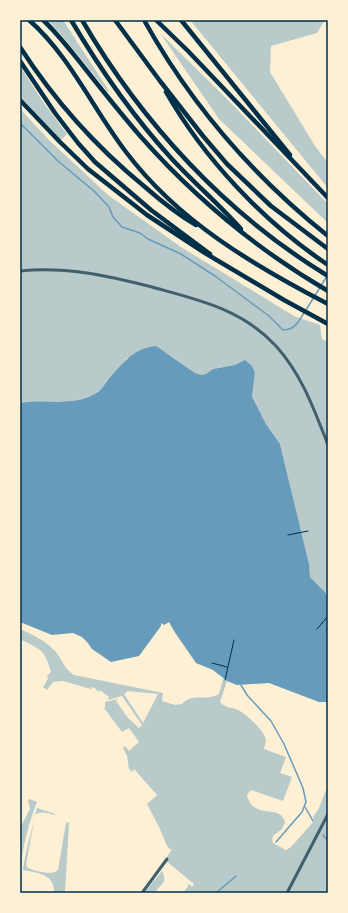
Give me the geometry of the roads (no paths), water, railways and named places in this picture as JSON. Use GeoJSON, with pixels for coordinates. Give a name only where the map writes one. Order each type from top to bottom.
{"type":"FeatureCollection","features":[{"type":"Feature","properties":{"kind":"highway"},"geometry":{"type":"LineString","coordinates":[[29,20],[42,32],[57,51],[119,143],[140,169],[169,199],[213,236]]}},
{"type":"Feature","properties":{"kind":"highway"},"geometry":{"type":"LineString","coordinates":[[43,20],[66,45],[140,136],[201,198],[249,239],[279,261],[327,290]]}},
{"type":"Feature","properties":{"kind":"highway"},"geometry":{"type":"LineString","coordinates":[[71,20],[107,78],[144,126],[184,172],[226,212],[249,239]]}},
{"type":"Feature","properties":{"kind":"highway"},"geometry":{"type":"LineString","coordinates":[[82,20],[101,52],[125,87],[182,156],[212,187],[239,211],[286,248],[328,276]]}},
{"type":"Feature","properties":{"kind":"highway"},"geometry":{"type":"LineString","coordinates":[[115,20],[160,82],[203,136],[244,181],[276,210],[328,249]]}},
{"type":"Feature","properties":{"kind":"highway"},"geometry":{"type":"LineString","coordinates":[[144,20],[179,77],[228,140],[278,193],[328,236]]}},
{"type":"Feature","properties":{"kind":"highway"},"geometry":{"type":"LineString","coordinates":[[156,20],[192,55],[328,198]]}},
{"type":"Feature","properties":{"kind":"highway"},"geometry":{"type":"LineString","coordinates":[[181,20],[300,167]]}},
{"type":"Feature","properties":{"kind":"highway"},"geometry":{"type":"LineString","coordinates":[[20,47],[56,97],[79,125],[136,180],[178,214],[252,262],[328,304]]}},
{"type":"Feature","properties":{"kind":"highway"},"geometry":{"type":"LineString","coordinates":[[20,61],[55,113],[95,162],[122,187],[219,261]]}},
{"type":"Feature","properties":{"kind":"highway"},"geometry":{"type":"LineString","coordinates":[[160,82],[175,108],[198,140],[213,160],[238,188],[279,228],[327,264]]}},
{"type":"Feature","properties":{"kind":"highway"},"geometry":{"type":"LineString","coordinates":[[20,100],[69,150],[117,193],[182,240],[328,324]]}},
{"type":"Feature","properties":{"kind":"street"},"geometry":{"type":"LineString","coordinates":[[20,271],[50,270],[91,273],[198,299],[230,312],[256,328],[275,345],[294,368],[308,395],[328,445]]}},
{"type":"Feature","properties":{"kind":"street"},"geometry":{"type":"LineString","coordinates":[[286,893],[328,814]]}},
{"type":"Feature","properties":{"kind":"street"},"geometry":{"type":"LineString","coordinates":[[142,893],[167,859]]}},
{"type":"Feature","properties":{"kind":"water"},"geometry":{"type":"Polygon","coordinates":[[[156,346],[195,373],[201,375],[206,374],[213,369],[235,365],[245,360],[252,366],[255,373],[252,396],[266,424],[280,444],[309,564],[310,577],[328,597],[328,702],[319,702],[269,683],[237,685],[227,681],[213,670],[196,663],[169,622],[164,625],[161,623],[161,626],[139,656],[111,662],[92,649],[82,637],[73,633],[52,635],[20,622],[20,403],[70,401],[89,397],[98,392],[118,368],[134,353],[148,347],[156,346]]]}},
{"type":"Feature","properties":{"kind":"waterway"},"geometry":{"type":"LineString","coordinates":[[20,123],[58,161],[95,192],[109,207],[113,217],[122,227],[140,233],[148,239],[181,254],[215,276],[269,316],[283,330],[293,327],[304,313]]}},
{"type":"Feature","properties":{"kind":"waterway"},"geometry":{"type":"LineString","coordinates":[[306,310],[327,276]]}},
{"type":"Feature","properties":{"kind":"waterway"},"geometry":{"type":"LineString","coordinates":[[241,685],[247,695],[271,721],[284,744],[303,788],[306,802],[302,812],[276,842]]}},
{"type":"Feature","properties":{"kind":"waterway"},"geometry":{"type":"LineString","coordinates":[[305,807],[313,821]]}},
{"type":"Feature","properties":{"kind":"waterway"},"geometry":{"type":"LineString","coordinates":[[323,835],[328,841]]}},
{"type":"Feature","properties":{"kind":"waterway"},"geometry":{"type":"LineString","coordinates":[[216,893],[236,876]]}}]}
